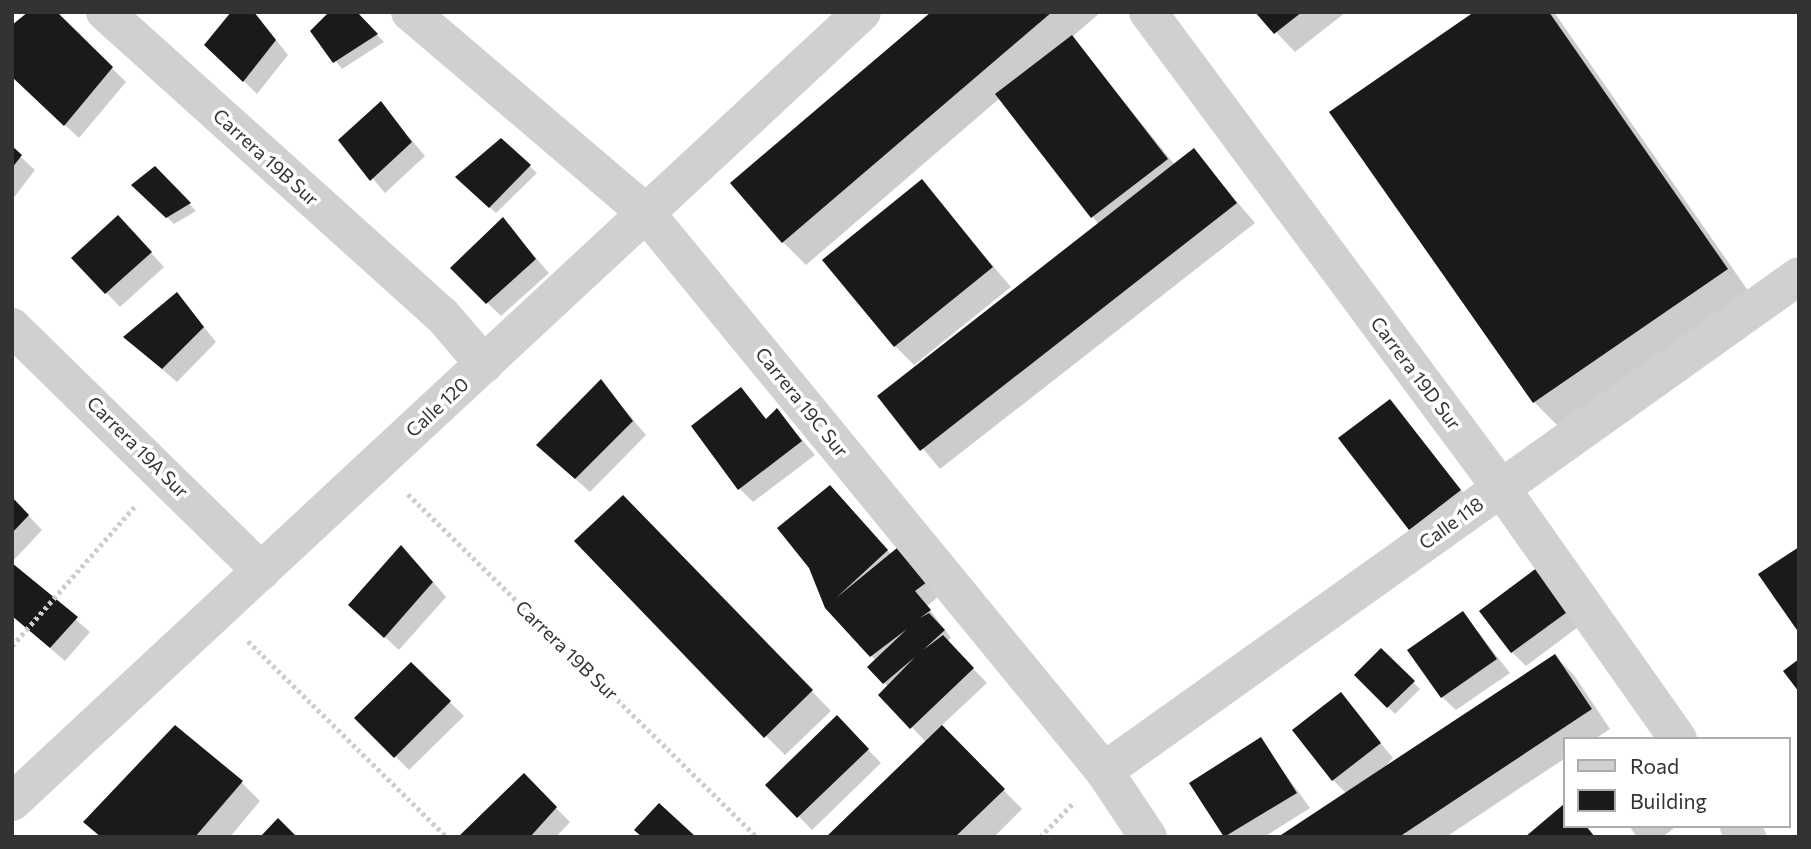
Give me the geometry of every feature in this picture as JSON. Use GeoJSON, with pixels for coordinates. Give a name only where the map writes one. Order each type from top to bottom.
{"type":"FeatureCollection","features":[{"type":"Feature","properties":{"kind":"street","name":"Carrera 19B Sur"},"geometry":{"type":"LineString","coordinates":[[106,12],[442,315],[484,364]]}},
{"type":"Feature","properties":{"kind":"street","name":"Carrera 19C Sur"},"geometry":{"type":"LineString","coordinates":[[410,12],[646,212],[1104,771],[1148,837]]}},
{"type":"Feature","properties":{"kind":"street","name":"Calle 120"},"geometry":{"type":"LineString","coordinates":[[12,802],[862,12]]}},
{"type":"Feature","properties":{"kind":"street","name":"Carrera 19D Sur"},"geometry":{"type":"LineString","coordinates":[[1148,12],[1501,488],[1677,737]]}},
{"type":"Feature","properties":{"kind":"street","name":"Calle 118"},"geometry":{"type":"LineString","coordinates":[[1104,771],[1799,276]]}},
{"type":"Feature","properties":{"kind":"street","name":"Carrera 19A Sur"},"geometry":{"type":"LineString","coordinates":[[12,327],[163,472],[261,571]]}},
{"type":"Feature","properties":{"kind":"path","name":"Carrera 19B Sur"},"geometry":{"type":"LineString","coordinates":[[377,464],[757,837]]}},
{"type":"Feature","properties":{"kind":"path"},"geometry":{"type":"LineString","coordinates":[[12,646],[163,472]]}},
{"type":"Feature","properties":{"kind":"path"},"geometry":{"type":"LineString","coordinates":[[218,612],[447,837]]}},
{"type":"Feature","properties":{"kind":"building"},"geometry":{"type":"Polygon","coordinates":[[[28,12],[57,12],[113,67],[64,126],[12,77],[12,25],[28,12]]]}},
{"type":"Feature","properties":{"kind":"building"},"geometry":{"type":"Polygon","coordinates":[[[231,12],[254,12],[276,40],[243,82],[204,45],[231,12]]]}},
{"type":"Feature","properties":{"kind":"building"},"geometry":{"type":"Polygon","coordinates":[[[329,12],[357,12],[378,34],[333,63],[310,31],[329,12]]]}},
{"type":"Feature","properties":{"kind":"building"},"geometry":{"type":"Polygon","coordinates":[[[931,12],[1052,12],[782,243],[730,183],[931,12]]]}},
{"type":"Feature","properties":{"kind":"building"},"geometry":{"type":"Polygon","coordinates":[[[1255,12],[1302,12],[1274,34],[1255,12]]]}},
{"type":"Feature","properties":{"kind":"building"},"geometry":{"type":"Polygon","coordinates":[[[1474,12],[1549,12],[1728,269],[1533,403],[1329,112],[1474,12]]]}},
{"type":"Feature","properties":{"kind":"building"},"geometry":{"type":"Polygon","coordinates":[[[1072,35],[1168,159],[1091,218],[995,94],[1072,35]]]}},
{"type":"Feature","properties":{"kind":"building"},"geometry":{"type":"Polygon","coordinates":[[[381,101],[412,142],[370,181],[338,140],[381,101]]]}},
{"type":"Feature","properties":{"kind":"building"},"geometry":{"type":"Polygon","coordinates":[[[501,138],[531,165],[489,208],[455,177],[501,138]]]}},
{"type":"Feature","properties":{"kind":"building"},"geometry":{"type":"Polygon","coordinates":[[[12,146],[22,155],[12,168],[12,146]]]}},
{"type":"Feature","properties":{"kind":"building"},"geometry":{"type":"Polygon","coordinates":[[[1194,148],[1237,203],[920,451],[877,396],[1194,148]]]}},
{"type":"Feature","properties":{"kind":"building"},"geometry":{"type":"Polygon","coordinates":[[[155,166],[191,203],[166,218],[131,185],[155,166]]]}},
{"type":"Feature","properties":{"kind":"building"},"geometry":{"type":"Polygon","coordinates":[[[922,179],[993,267],[894,347],[822,260],[922,179]]]}},
{"type":"Feature","properties":{"kind":"building"},"geometry":{"type":"Polygon","coordinates":[[[118,215],[152,252],[105,294],[71,258],[118,215]]]}},
{"type":"Feature","properties":{"kind":"building"},"geometry":{"type":"Polygon","coordinates":[[[503,217],[536,259],[486,304],[450,268],[503,217]]]}},
{"type":"Feature","properties":{"kind":"building"},"geometry":{"type":"Polygon","coordinates":[[[177,292],[204,327],[162,369],[123,337],[177,292]]]}},
{"type":"Feature","properties":{"kind":"building"},"geometry":{"type":"Polygon","coordinates":[[[601,379],[633,421],[575,479],[536,445],[601,379]]]}},
{"type":"Feature","properties":{"kind":"building"},"geometry":{"type":"Polygon","coordinates":[[[741,387],[766,419],[777,408],[802,441],[738,490],[691,426],[741,387]]]}},
{"type":"Feature","properties":{"kind":"building"},"geometry":{"type":"Polygon","coordinates":[[[1390,399],[1461,490],[1409,530],[1338,438],[1390,399]]]}},
{"type":"Feature","properties":{"kind":"building"},"geometry":{"type":"Polygon","coordinates":[[[830,485],[888,550],[836,598],[897,548],[927,582],[915,591],[931,610],[920,618],[929,613],[945,630],[923,650],[943,635],[974,668],[910,729],[878,695],[915,657],[883,684],[867,667],[907,629],[870,657],[825,608],[809,568],[777,528],[830,485]]]}},
{"type":"Feature","properties":{"kind":"building"},"geometry":{"type":"Polygon","coordinates":[[[623,495],[813,690],[764,738],[574,541],[623,495]]]}},
{"type":"Feature","properties":{"kind":"building"},"geometry":{"type":"Polygon","coordinates":[[[12,497],[29,515],[12,533],[12,497]]]}},
{"type":"Feature","properties":{"kind":"building"},"geometry":{"type":"Polygon","coordinates":[[[401,545],[433,582],[384,638],[348,605],[401,545]]]}},
{"type":"Feature","properties":{"kind":"building"},"geometry":{"type":"Polygon","coordinates":[[[1799,547],[1799,633],[1758,574],[1799,547]]]}},
{"type":"Feature","properties":{"kind":"building"},"geometry":{"type":"Polygon","coordinates":[[[12,563],[78,617],[50,648],[12,616],[12,563]]]}},
{"type":"Feature","properties":{"kind":"building"},"geometry":{"type":"Polygon","coordinates":[[[1538,567],[1570,610],[1511,653],[1479,611],[1538,567]]]}},
{"type":"Feature","properties":{"kind":"building"},"geometry":{"type":"Polygon","coordinates":[[[1463,611],[1497,659],[1441,698],[1407,650],[1463,611]]]}},
{"type":"Feature","properties":{"kind":"building"},"geometry":{"type":"Polygon","coordinates":[[[1381,648],[1415,681],[1387,708],[1354,675],[1381,648]]]}},
{"type":"Feature","properties":{"kind":"building"},"geometry":{"type":"Polygon","coordinates":[[[1555,654],[1592,709],[1399,837],[1278,837],[1555,654]]]}},
{"type":"Feature","properties":{"kind":"building"},"geometry":{"type":"Polygon","coordinates":[[[1799,659],[1799,692],[1783,671],[1799,659]]]}},
{"type":"Feature","properties":{"kind":"building"},"geometry":{"type":"Polygon","coordinates":[[[411,662],[451,701],[394,758],[354,718],[411,662]]]}},
{"type":"Feature","properties":{"kind":"building"},"geometry":{"type":"Polygon","coordinates":[[[1341,692],[1381,743],[1332,781],[1292,730],[1341,692]]]}},
{"type":"Feature","properties":{"kind":"building"},"geometry":{"type":"Polygon","coordinates":[[[837,715],[869,749],[797,818],[765,785],[837,715]]]}},
{"type":"Feature","properties":{"kind":"building"},"geometry":{"type":"Polygon","coordinates":[[[175,725],[243,781],[195,837],[101,837],[83,822],[175,725]]]}},
{"type":"Feature","properties":{"kind":"building"},"geometry":{"type":"Polygon","coordinates":[[[942,725],[1005,789],[955,837],[826,837],[942,725]]]}},
{"type":"Feature","properties":{"kind":"building"},"geometry":{"type":"Polygon","coordinates":[[[1261,737],[1297,793],[1224,837],[1189,783],[1261,737]]]}},
{"type":"Feature","properties":{"kind":"building"},"geometry":{"type":"Polygon","coordinates":[[[524,773],[557,807],[530,837],[458,837],[524,773]]]}},
{"type":"Feature","properties":{"kind":"building"},"geometry":{"type":"Polygon","coordinates":[[[659,803],[696,837],[642,837],[634,830],[659,803]]]}},
{"type":"Feature","properties":{"kind":"building"},"geometry":{"type":"Polygon","coordinates":[[[1562,806],[1562,828],[1588,828],[1595,837],[1525,837],[1562,806]]]}},
{"type":"Feature","properties":{"kind":"building"},"geometry":{"type":"Polygon","coordinates":[[[278,818],[297,837],[260,837],[278,818]]]}}]}
